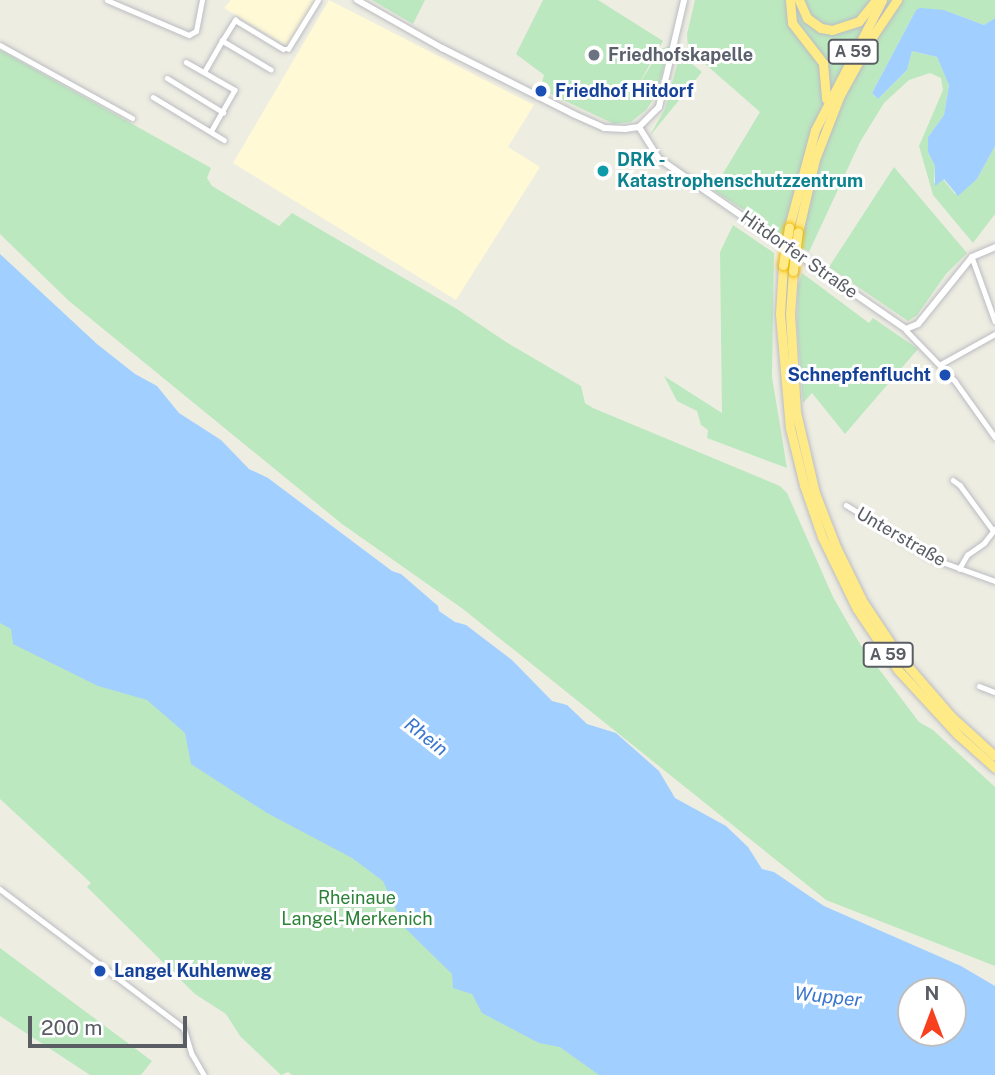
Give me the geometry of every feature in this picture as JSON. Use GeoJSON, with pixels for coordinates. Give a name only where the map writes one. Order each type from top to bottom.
{"type":"FeatureCollection","features":[{"type":"Feature","properties":{"kind":"highway"},"geometry":{"type":"LineString","coordinates":[[790,0],[792,23],[823,63],[826,105]]}},
{"type":"Feature","properties":{"kind":"highway"},"geometry":{"type":"LineString","coordinates":[[799,0],[807,18],[832,30],[859,21],[876,0]]}},
{"type":"Feature","properties":{"kind":"highway","name":"A 59"},"geometry":{"type":"LineString","coordinates":[[882,0],[826,105],[807,156],[793,229],[790,314],[796,412],[815,493],[836,547],[863,602],[900,656],[951,716],[995,756]]}},
{"type":"Feature","properties":{"kind":"highway","name":"A 59"},"geometry":{"type":"LineString","coordinates":[[897,0],[872,37],[840,96],[815,159],[783,265],[780,324],[790,428],[804,485],[822,537],[857,609],[898,670],[958,736],[995,768]]}},
{"type":"Feature","properties":{"kind":"street"},"geometry":{"type":"LineString","coordinates":[[107,0],[189,34],[196,31],[202,0]]}},
{"type":"Feature","properties":{"kind":"street"},"geometry":{"type":"LineString","coordinates":[[204,72],[235,20],[282,50],[288,49],[318,0]]}},
{"type":"Feature","properties":{"kind":"street"},"geometry":{"type":"LineString","coordinates":[[357,0],[442,48],[604,128],[639,127],[654,113],[663,96],[684,0]]}},
{"type":"Feature","properties":{"kind":"street"},"geometry":{"type":"LineString","coordinates":[[222,41],[271,70]]}},
{"type":"Feature","properties":{"kind":"street"},"geometry":{"type":"LineString","coordinates":[[0,45],[132,118]]}},
{"type":"Feature","properties":{"kind":"street"},"geometry":{"type":"LineString","coordinates":[[186,62],[235,90],[211,132]]}},
{"type":"Feature","properties":{"kind":"street"},"geometry":{"type":"LineString","coordinates":[[167,78],[223,112]]}},
{"type":"Feature","properties":{"kind":"street"},"geometry":{"type":"LineString","coordinates":[[153,97],[224,140]]}},
{"type":"Feature","properties":{"kind":"street","name":"Hitdorfer Straße"},"geometry":{"type":"LineString","coordinates":[[639,127],[657,158],[906,329],[941,364],[969,398],[995,438]]}},
{"type":"Feature","properties":{"kind":"street"},"geometry":{"type":"LineString","coordinates":[[906,329],[918,324],[972,257],[995,247]]}},
{"type":"Feature","properties":{"kind":"street"},"geometry":{"type":"LineString","coordinates":[[972,257],[995,321]]}},
{"type":"Feature","properties":{"kind":"street"},"geometry":{"type":"LineString","coordinates":[[941,364],[995,334]]}},
{"type":"Feature","properties":{"kind":"street"},"geometry":{"type":"LineString","coordinates":[[953,480],[960,485],[994,529],[984,543],[967,555],[959,569]]}},
{"type":"Feature","properties":{"kind":"street","name":"Unterstraße"},"geometry":{"type":"LineString","coordinates":[[846,505],[934,559],[995,581]]}},
{"type":"Feature","properties":{"kind":"street"},"geometry":{"type":"LineString","coordinates":[[979,685],[995,692]]}},
{"type":"Feature","properties":{"kind":"street"},"geometry":{"type":"LineString","coordinates":[[0,889],[184,1028],[192,1054],[204,1075]]}},
{"type":"Feature","properties":{"kind":"shaded area"},"geometry":{"type":"Polygon","coordinates":[[[231,0],[316,0],[287,46],[224,8],[231,0]]]}},
{"type":"Feature","properties":{"kind":"shaded area"},"geometry":{"type":"Polygon","coordinates":[[[329,0],[534,105],[508,147],[540,167],[456,300],[233,163],[329,0]]]}},
{"type":"Feature","properties":{"kind":"green space"},"geometry":{"type":"Polygon","coordinates":[[[372,0],[425,0],[413,24],[372,0]]]}},
{"type":"Feature","properties":{"kind":"green space"},"geometry":{"type":"Polygon","coordinates":[[[543,0],[598,0],[663,41],[636,89],[661,49],[669,46],[657,94],[646,110],[631,122],[614,124],[540,89],[544,75],[516,54],[543,0]]]}},
{"type":"Feature","properties":{"kind":"green space"},"geometry":{"type":"Polygon","coordinates":[[[695,0],[995,0],[995,18],[984,25],[944,10],[916,10],[872,93],[878,99],[907,70],[912,51],[937,57],[949,84],[944,115],[928,137],[928,152],[935,166],[934,183],[943,179],[955,194],[977,179],[995,146],[995,214],[973,243],[933,195],[919,146],[943,90],[941,78],[930,73],[909,80],[884,103],[860,142],[809,252],[713,190],[760,112],[688,49],[687,34],[695,0]]]}},
{"type":"Feature","properties":{"kind":"green space"},"geometry":{"type":"Polygon","coordinates":[[[0,50],[211,168],[207,178],[212,186],[279,226],[292,213],[457,309],[506,342],[581,386],[585,403],[593,408],[780,486],[787,493],[833,597],[860,644],[919,722],[933,730],[995,787],[995,966],[826,900],[463,609],[342,524],[69,301],[0,234],[0,50]]]}},
{"type":"Feature","properties":{"kind":"green space"},"geometry":{"type":"Polygon","coordinates":[[[680,54],[702,72],[649,137],[665,109],[680,54]]]}},
{"type":"Feature","properties":{"kind":"green space"},"geometry":{"type":"Polygon","coordinates":[[[894,167],[967,253],[946,274],[917,315],[908,321],[829,267],[894,167]]]}},
{"type":"Feature","properties":{"kind":"green space"},"geometry":{"type":"Polygon","coordinates":[[[733,225],[774,253],[772,377],[787,468],[707,438],[708,430],[701,425],[697,411],[677,401],[664,376],[722,413],[720,252],[733,225]]]}},
{"type":"Feature","properties":{"kind":"green space"},"geometry":{"type":"Polygon","coordinates":[[[802,273],[869,323],[873,318],[918,349],[845,434],[812,393],[803,403],[797,324],[798,286],[802,273]]]}},
{"type":"Feature","properties":{"kind":"green space","name":"Rheinaue Langel-Merkenich"},"geometry":{"type":"Polygon","coordinates":[[[0,424],[840,1075],[292,1075],[288,1072],[281,1075],[240,1036],[226,1014],[195,994],[87,887],[91,883],[0,799],[0,424]]]}},
{"type":"Feature","properties":{"kind":"green space"},"geometry":{"type":"Polygon","coordinates":[[[0,948],[152,1061],[141,1075],[90,1075],[0,1016],[0,948]]]}},
{"type":"Feature","properties":{"kind":"water"},"geometry":{"type":"Polygon","coordinates":[[[916,10],[944,10],[984,25],[995,18],[995,146],[977,179],[958,196],[944,179],[935,186],[935,166],[928,152],[928,137],[944,115],[949,85],[937,57],[912,51],[907,70],[878,99],[872,93],[916,10]]]}},
{"type":"Feature","properties":{"kind":"water"},"geometry":{"type":"Polygon","coordinates":[[[0,254],[97,344],[135,374],[157,386],[179,413],[221,440],[249,469],[268,478],[392,571],[401,574],[438,606],[439,611],[455,622],[466,625],[512,660],[552,701],[567,705],[587,724],[616,733],[659,771],[675,798],[726,826],[748,847],[762,869],[774,872],[824,906],[961,966],[995,986],[995,1075],[599,1075],[560,1047],[539,1043],[482,1013],[472,994],[453,988],[452,974],[404,927],[383,881],[352,858],[267,813],[191,764],[185,733],[147,700],[98,686],[13,644],[11,629],[0,623],[0,254]]]}},
{"type":"Feature","properties":{"kind":"place","name":"Friedhofskapelle"},"geometry":{"type":"Point","coordinates":[594,55]}},
{"type":"Feature","properties":{"kind":"place","name":"Friedhof Hitdorf"},"geometry":{"type":"Point","coordinates":[541,91]}},
{"type":"Feature","properties":{"kind":"place","name":"DRK - Katastrophenschutzzentrum"},"geometry":{"type":"Point","coordinates":[603,171]}},
{"type":"Feature","properties":{"kind":"place","name":"Schnepfenflucht"},"geometry":{"type":"Point","coordinates":[945,375]}},
{"type":"Feature","properties":{"kind":"place","name":"Langel Kuhlenweg"},"geometry":{"type":"Point","coordinates":[100,971]}},
{"type":"Feature","properties":{"kind":"water label","name":"Rhein"},"geometry":{"type":"Point","coordinates":[426,737]}},
{"type":"Feature","properties":{"kind":"water label","name":"Wupper"},"geometry":{"type":"Point","coordinates":[828,997]}}]}
